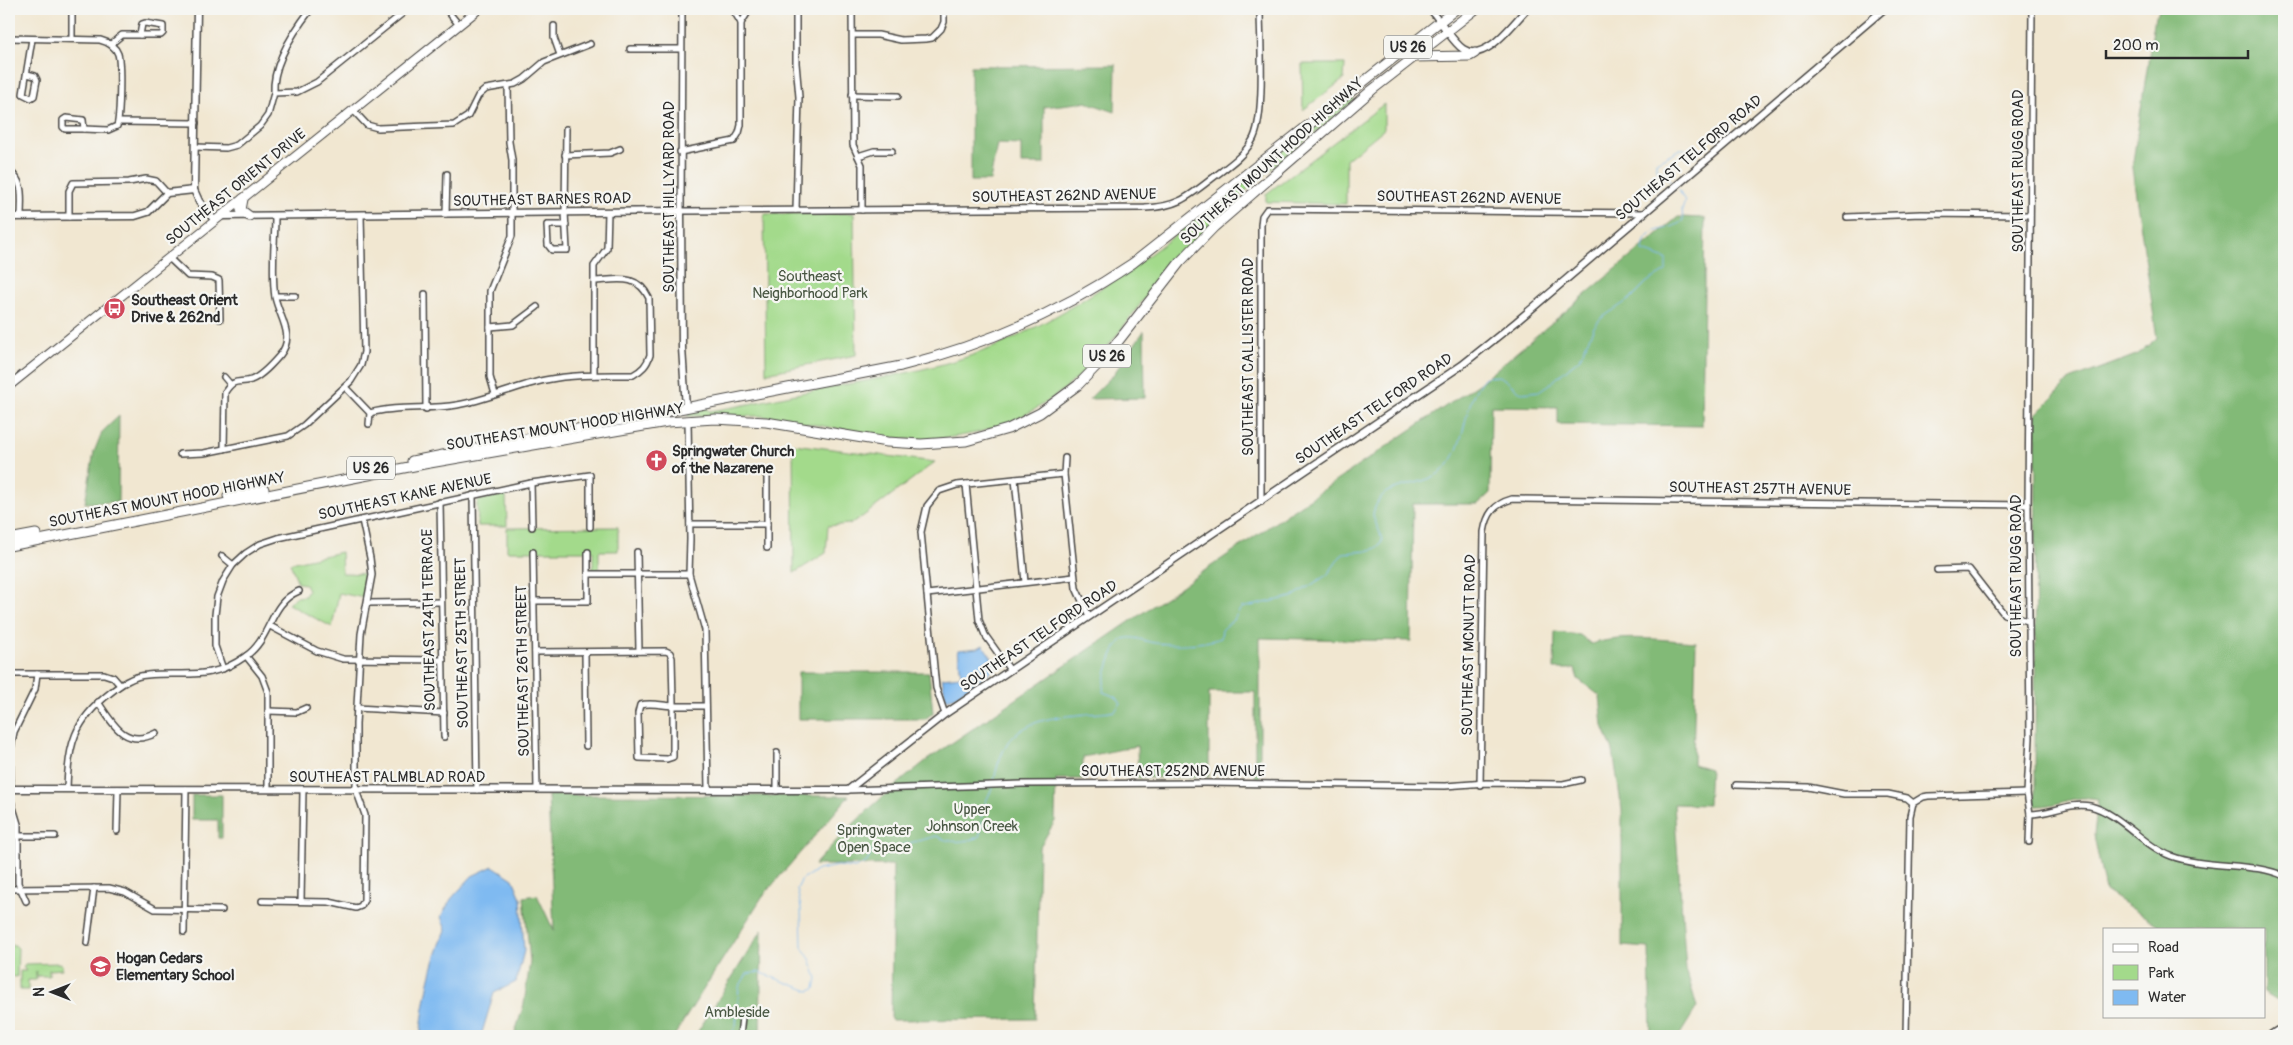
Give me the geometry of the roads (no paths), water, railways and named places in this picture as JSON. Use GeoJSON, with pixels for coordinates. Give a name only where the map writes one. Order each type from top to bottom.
{"type":"FeatureCollection","features":[{"type":"Feature","properties":{"kind":"main road","name":"SOUTHEAST ORIENT DRIVE"},"geometry":{"type":"LineString","coordinates":[[9,386],[479,9]]}},
{"type":"Feature","properties":{"kind":"main road","name":"SOUTHEAST MOUNT HOOD HIGHWAY"},"geometry":{"type":"LineString","coordinates":[[9,539],[927,360],[1002,335],[1066,305],[1133,263],[1456,9]]}},
{"type":"Feature","properties":{"kind":"main road"},"geometry":{"type":"LineString","coordinates":[[1448,32],[1451,22],[1468,9]]}},
{"type":"Feature","properties":{"kind":"main road","name":"SOUTHEAST MOUNT HOOD HIGHWAY"},"geometry":{"type":"LineString","coordinates":[[9,546],[398,469],[627,428],[688,420],[733,419],[766,422],[887,442],[921,444],[966,441],[1018,424],[1052,406],[1078,385],[1109,353],[1172,271],[1201,239],[1372,90],[1476,9]]}},
{"type":"Feature","properties":{"kind":"main road"},"geometry":{"type":"LineString","coordinates":[[1372,90],[1391,66],[1436,32],[1440,22]]}},
{"type":"Feature","properties":{"kind":"main road"},"geometry":{"type":"LineString","coordinates":[[1414,58],[1470,56],[1475,53]]}},
{"type":"Feature","properties":{"kind":"main road"},"geometry":{"type":"LineString","coordinates":[[243,199],[241,210],[249,216]]}},
{"type":"Feature","properties":{"kind":"main road"},"geometry":{"type":"LineString","coordinates":[[627,428],[638,422],[684,413],[686,408]]}},
{"type":"Feature","properties":{"kind":"street"},"geometry":{"type":"LineString","coordinates":[[72,9],[72,39]]}},
{"type":"Feature","properties":{"kind":"street"},"geometry":{"type":"LineString","coordinates":[[197,9],[194,190],[200,201],[219,218]]}},
{"type":"Feature","properties":{"kind":"street"},"geometry":{"type":"LineString","coordinates":[[195,147],[226,148],[237,145],[260,126],[268,115],[274,93],[276,71],[280,60],[310,9]]}},
{"type":"Feature","properties":{"kind":"street"},"geometry":{"type":"LineString","coordinates":[[274,93],[296,92],[317,82],[408,9]]}},
{"type":"Feature","properties":{"kind":"street"},"geometry":{"type":"LineString","coordinates":[[446,9],[459,25]]}},
{"type":"Feature","properties":{"kind":"street","name":"SOUTHEAST HILLYARD ROAD"},"geometry":{"type":"LineString","coordinates":[[682,9],[680,152],[682,348],[686,408]]}},
{"type":"Feature","properties":{"kind":"street"},"geometry":{"type":"LineString","coordinates":[[735,9],[735,13],[741,23]]}},
{"type":"Feature","properties":{"kind":"street"},"geometry":{"type":"LineString","coordinates":[[680,152],[729,144],[734,141],[739,133],[741,125],[741,23],[748,11],[758,9]]}},
{"type":"Feature","properties":{"kind":"street"},"geometry":{"type":"LineString","coordinates":[[796,9],[796,63],[799,97],[796,210]]}},
{"type":"Feature","properties":{"kind":"street"},"geometry":{"type":"LineString","coordinates":[[852,9],[853,145],[862,170],[862,210]]}},
{"type":"Feature","properties":{"kind":"street"},"geometry":{"type":"LineString","coordinates":[[853,35],[878,35],[901,40],[926,40],[937,34],[944,22],[944,9]]}},
{"type":"Feature","properties":{"kind":"street","name":"SOUTHEAST 262ND AVENUE"},"geometry":{"type":"LineString","coordinates":[[862,210],[1162,208],[1186,199],[1242,155],[1258,129],[1260,108],[1260,9]]}},
{"type":"Feature","properties":{"kind":"street"},"geometry":{"type":"LineString","coordinates":[[1430,9],[1460,46],[1475,53],[1486,50],[1527,9]]}},
{"type":"Feature","properties":{"kind":"street","name":"SOUTHEAST TELFORD ROAD"},"geometry":{"type":"LineString","coordinates":[[848,790],[945,714],[1462,365],[1512,326],[1884,9]]}},
{"type":"Feature","properties":{"kind":"street","name":"SOUTHEAST RUGG ROAD"},"geometry":{"type":"LineString","coordinates":[[2030,842],[2028,793],[2030,738],[2028,505],[2032,9]]}},
{"type":"Feature","properties":{"kind":"street"},"geometry":{"type":"LineString","coordinates":[[111,44],[122,35],[140,35],[161,35],[163,33],[163,26],[160,24],[142,24],[140,35]]}},
{"type":"Feature","properties":{"kind":"street"},"geometry":{"type":"LineString","coordinates":[[554,26],[554,38],[560,55]]}},
{"type":"Feature","properties":{"kind":"street"},"geometry":{"type":"LineString","coordinates":[[9,38],[100,40],[111,44],[119,55],[119,122],[113,129],[84,129]]}},
{"type":"Feature","properties":{"kind":"street"},"geometry":{"type":"LineString","coordinates":[[27,74],[32,39]]}},
{"type":"Feature","properties":{"kind":"street"},"geometry":{"type":"LineString","coordinates":[[353,110],[367,125],[378,128],[449,126],[459,123],[468,116],[481,92],[491,87],[508,86],[524,79],[540,65],[590,44]]}},
{"type":"Feature","properties":{"kind":"street"},"geometry":{"type":"LineString","coordinates":[[630,49],[681,49]]}},
{"type":"Feature","properties":{"kind":"street"},"geometry":{"type":"LineString","coordinates":[[495,394],[490,378],[490,291],[511,242],[512,213],[508,86]]}},
{"type":"Feature","properties":{"kind":"street"},"geometry":{"type":"LineString","coordinates":[[852,96],[898,96]]}},
{"type":"Feature","properties":{"kind":"street"},"geometry":{"type":"LineString","coordinates":[[119,122],[196,123]]}},
{"type":"Feature","properties":{"kind":"street"},"geometry":{"type":"LineString","coordinates":[[547,212],[550,249],[563,252],[567,250],[565,212],[566,129]]}},
{"type":"Feature","properties":{"kind":"street"},"geometry":{"type":"LineString","coordinates":[[734,141],[740,146]]}},
{"type":"Feature","properties":{"kind":"street"},"geometry":{"type":"LineString","coordinates":[[565,155],[610,153],[620,149]]}},
{"type":"Feature","properties":{"kind":"street"},"geometry":{"type":"LineString","coordinates":[[858,156],[874,151],[892,150]]}},
{"type":"Feature","properties":{"kind":"street"},"geometry":{"type":"LineString","coordinates":[[9,171],[16,176],[21,187],[21,217]]}},
{"type":"Feature","properties":{"kind":"street"},"geometry":{"type":"LineString","coordinates":[[446,214],[447,174]]}},
{"type":"Feature","properties":{"kind":"street"},"geometry":{"type":"LineString","coordinates":[[68,217],[69,191],[73,183],[129,182],[146,179],[156,181],[167,193]]}},
{"type":"Feature","properties":{"kind":"street"},"geometry":{"type":"LineString","coordinates":[[9,217],[140,215],[148,212],[167,193],[194,190]]}},
{"type":"Feature","properties":{"kind":"street","name":"SOUTHEAST 262ND AVENUE"},"geometry":{"type":"LineString","coordinates":[[1264,212],[1272,208],[1644,213]]}},
{"type":"Feature","properties":{"kind":"street","name":"SOUTHEAST BARNES ROAD"},"geometry":{"type":"LineString","coordinates":[[219,218],[547,212],[862,210]]}},
{"type":"Feature","properties":{"kind":"street"},"geometry":{"type":"LineString","coordinates":[[594,375],[594,266],[607,248],[608,212]]}},
{"type":"Feature","properties":{"kind":"street","name":"SOUTHEAST CALLISTER ROAD"},"geometry":{"type":"LineString","coordinates":[[1261,502],[1261,225],[1264,212]]}},
{"type":"Feature","properties":{"kind":"street"},"geometry":{"type":"LineString","coordinates":[[1847,217],[1922,214],[2030,216]]}},
{"type":"Feature","properties":{"kind":"street"},"geometry":{"type":"LineString","coordinates":[[180,454],[204,453],[288,436],[304,425],[345,387],[358,371],[364,352],[362,215]]}},
{"type":"Feature","properties":{"kind":"street"},"geometry":{"type":"LineString","coordinates":[[224,449],[224,399],[230,384],[237,381],[251,380],[259,375],[287,346],[287,330],[279,314],[275,296],[275,216]]}},
{"type":"Feature","properties":{"kind":"street"},"geometry":{"type":"LineString","coordinates":[[547,225],[566,225]]}},
{"type":"Feature","properties":{"kind":"street"},"geometry":{"type":"LineString","coordinates":[[169,258],[188,276],[212,277],[219,280],[220,319]]}},
{"type":"Feature","properties":{"kind":"street"},"geometry":{"type":"LineString","coordinates":[[185,283],[188,276]]}},
{"type":"Feature","properties":{"kind":"street"},"geometry":{"type":"LineString","coordinates":[[370,412],[426,409],[463,404],[543,380],[569,376],[633,374],[639,371],[648,361],[651,346],[649,298],[644,287],[630,280],[594,281]]}},
{"type":"Feature","properties":{"kind":"street"},"geometry":{"type":"LineString","coordinates":[[425,294],[426,409]]}},
{"type":"Feature","properties":{"kind":"street"},"geometry":{"type":"LineString","coordinates":[[275,296],[295,296]]}},
{"type":"Feature","properties":{"kind":"street"},"geometry":{"type":"LineString","coordinates":[[490,327],[513,324],[537,308]]}},
{"type":"Feature","properties":{"kind":"street"},"geometry":{"type":"LineString","coordinates":[[224,377],[230,384]]}},
{"type":"Feature","properties":{"kind":"street"},"geometry":{"type":"LineString","coordinates":[[345,387],[370,412],[369,424]]}},
{"type":"Feature","properties":{"kind":"street"},"geometry":{"type":"LineString","coordinates":[[688,420],[689,574],[705,630],[708,790]]}},
{"type":"Feature","properties":{"kind":"street"},"geometry":{"type":"LineString","coordinates":[[1066,458],[1064,474],[1074,577],[1077,594],[1089,616]]}},
{"type":"Feature","properties":{"kind":"street"},"geometry":{"type":"LineString","coordinates":[[763,469],[767,477],[767,548]]}},
{"type":"Feature","properties":{"kind":"street"},"geometry":{"type":"LineString","coordinates":[[945,714],[936,688],[921,532],[923,514],[931,498],[939,491],[948,487],[1064,474]]}},
{"type":"Feature","properties":{"kind":"street","name":"SOUTHEAST KANE AVENUE"},"geometry":{"type":"LineString","coordinates":[[223,668],[215,646],[217,597],[223,581],[233,565],[260,544],[278,538],[473,495],[531,483],[590,475],[590,527]]}},
{"type":"Feature","properties":{"kind":"street"},"geometry":{"type":"LineString","coordinates":[[1015,479],[1025,582]]}},
{"type":"Feature","properties":{"kind":"street"},"geometry":{"type":"LineString","coordinates":[[531,483],[532,527]]}},
{"type":"Feature","properties":{"kind":"street"},"geometry":{"type":"LineString","coordinates":[[966,484],[982,628],[1010,670]]}},
{"type":"Feature","properties":{"kind":"street","name":"SOUTHEAST 25TH STREET"},"geometry":{"type":"LineString","coordinates":[[473,495],[477,790]]}},
{"type":"Feature","properties":{"kind":"street","name":"SOUTHEAST 257TH AVENUE"},"geometry":{"type":"LineString","coordinates":[[1493,508],[1501,502],[1512,499],[2028,505]]}},
{"type":"Feature","properties":{"kind":"street","name":"SOUTHEAST 24TH TERRACE"},"geometry":{"type":"LineString","coordinates":[[440,502],[444,736]]}},
{"type":"Feature","properties":{"kind":"street","name":"SOUTHEAST MCNUTT ROAD"},"geometry":{"type":"LineString","coordinates":[[1480,785],[1484,532],[1487,518],[1493,508]]}},
{"type":"Feature","properties":{"kind":"street"},"geometry":{"type":"LineString","coordinates":[[262,901],[332,902],[354,908],[360,906],[365,899],[365,815],[356,790],[357,708],[361,634],[372,575],[362,520]]}},
{"type":"Feature","properties":{"kind":"street"},"geometry":{"type":"LineString","coordinates":[[690,524],[767,524]]}},
{"type":"Feature","properties":{"kind":"street","name":"SOUTHEAST 26TH STREET"},"geometry":{"type":"LineString","coordinates":[[533,552],[537,790]]}},
{"type":"Feature","properties":{"kind":"street"},"geometry":{"type":"LineString","coordinates":[[534,601],[588,601],[588,552]]}},
{"type":"Feature","properties":{"kind":"street"},"geometry":{"type":"LineString","coordinates":[[637,552],[639,651]]}},
{"type":"Feature","properties":{"kind":"street"},"geometry":{"type":"LineString","coordinates":[[222,556],[233,565]]}},
{"type":"Feature","properties":{"kind":"street"},"geometry":{"type":"LineString","coordinates":[[1937,570],[1969,569],[2004,614],[2028,621]]}},
{"type":"Feature","properties":{"kind":"street"},"geometry":{"type":"LineString","coordinates":[[588,574],[689,574]]}},
{"type":"Feature","properties":{"kind":"street"},"geometry":{"type":"LineString","coordinates":[[927,594],[1074,577]]}},
{"type":"Feature","properties":{"kind":"street"},"geometry":{"type":"LineString","coordinates":[[67,789],[68,759],[72,740],[84,716],[98,702],[120,685],[145,674],[196,675],[223,668],[246,656],[261,641],[284,599],[299,591]]}},
{"type":"Feature","properties":{"kind":"street"},"geometry":{"type":"LineString","coordinates":[[368,603],[441,602]]}},
{"type":"Feature","properties":{"kind":"street"},"geometry":{"type":"LineString","coordinates":[[270,626],[328,656],[360,659],[443,660]]}},
{"type":"Feature","properties":{"kind":"street"},"geometry":{"type":"LineString","coordinates":[[535,652],[666,651],[670,653],[673,706],[673,757],[667,759],[639,758],[638,713],[640,705],[646,703],[673,706],[706,706]]}},
{"type":"Feature","properties":{"kind":"street"},"geometry":{"type":"LineString","coordinates":[[585,652],[586,746]]}},
{"type":"Feature","properties":{"kind":"street"},"geometry":{"type":"LineString","coordinates":[[246,656],[264,681],[268,692],[268,790]]}},
{"type":"Feature","properties":{"kind":"street"},"geometry":{"type":"LineString","coordinates":[[9,676],[13,674],[104,674],[113,677],[120,685]]}},
{"type":"Feature","properties":{"kind":"street"},"geometry":{"type":"LineString","coordinates":[[26,901],[18,882],[18,821],[11,805],[10,745],[17,726],[36,689],[37,674]]}},
{"type":"Feature","properties":{"kind":"street"},"geometry":{"type":"LineString","coordinates":[[98,702],[117,730],[127,736],[148,737],[156,733]]}},
{"type":"Feature","properties":{"kind":"street"},"geometry":{"type":"LineString","coordinates":[[268,711],[297,712],[306,708]]}},
{"type":"Feature","properties":{"kind":"street"},"geometry":{"type":"LineString","coordinates":[[357,708],[444,713]]}},
{"type":"Feature","properties":{"kind":"street"},"geometry":{"type":"LineString","coordinates":[[777,753],[777,791]]}},
{"type":"Feature","properties":{"kind":"street","name":"SOUTHEAST 252ND AVENUE"},"geometry":{"type":"LineString","coordinates":[[765,791],[848,790],[986,784],[1206,782],[1480,785],[1563,784],[1581,780]]}},
{"type":"Feature","properties":{"kind":"street"},"geometry":{"type":"LineString","coordinates":[[1736,785],[1808,787],[1844,794],[1888,794],[1907,798],[1913,803]]}},
{"type":"Feature","properties":{"kind":"street","name":"SOUTHEAST PALMBLAD ROAD"},"geometry":{"type":"LineString","coordinates":[[10,789],[765,791]]}},
{"type":"Feature","properties":{"kind":"street"},"geometry":{"type":"LineString","coordinates":[[117,831],[118,789]]}},
{"type":"Feature","properties":{"kind":"street"},"geometry":{"type":"LineString","coordinates":[[184,932],[186,789]]}},
{"type":"Feature","properties":{"kind":"street"},"geometry":{"type":"LineString","coordinates":[[301,902],[303,790]]}},
{"type":"Feature","properties":{"kind":"street"},"geometry":{"type":"LineString","coordinates":[[1906,1036],[1910,816],[1913,803],[1922,797],[1928,796],[2028,793]]}},
{"type":"Feature","properties":{"kind":"street"},"geometry":{"type":"LineString","coordinates":[[2030,814],[2039,814],[2077,806],[2089,806],[2109,814],[2152,847],[2170,856],[2197,864],[2259,870],[2284,876]]}},
{"type":"Feature","properties":{"kind":"street"},"geometry":{"type":"LineString","coordinates":[[9,836],[55,836]]}},
{"type":"Feature","properties":{"kind":"street"},"geometry":{"type":"LineString","coordinates":[[87,943],[94,888]]}},
{"type":"Feature","properties":{"kind":"street"},"geometry":{"type":"LineString","coordinates":[[9,889],[109,888],[125,892],[154,909],[222,910]]}},
{"type":"Feature","properties":{"kind":"street"},"geometry":{"type":"LineString","coordinates":[[740,1036],[742,1017]]}},
{"type":"Feature","properties":{"kind":"street"},"geometry":{"type":"LineString","coordinates":[[2268,1036],[2277,1030],[2284,1032]]}},
{"type":"Feature","properties":{"kind":"water"},"geometry":{"type":"Polygon","coordinates":[[[983,645],[996,664],[996,668],[955,697],[946,699],[942,678],[961,676],[958,650],[978,648],[983,645]]]}},
{"type":"Feature","properties":{"kind":"water"},"geometry":{"type":"Polygon","coordinates":[[[493,866],[513,879],[521,898],[524,951],[516,982],[494,993],[481,1036],[420,1036],[432,969],[446,930],[441,917],[451,899],[472,876],[493,866]]]}},
{"type":"Feature","properties":{"kind":"waterway"},"geometry":{"type":"LineString","coordinates":[[1672,182],[1656,170],[1656,162],[1680,149],[1685,149]]}},
{"type":"Feature","properties":{"kind":"waterway"},"geometry":{"type":"LineString","coordinates":[[994,782],[1003,751],[1011,739],[1020,731],[1044,720],[1115,711],[1121,703],[1116,697],[1103,692],[1112,655],[1124,639],[1136,638],[1155,643],[1180,644],[1205,642],[1221,638],[1222,630],[1234,619],[1241,608],[1292,597],[1327,575],[1343,553],[1367,551],[1376,548],[1382,542],[1373,514],[1378,502],[1387,492],[1435,476],[1449,464],[1459,444],[1473,397],[1485,377],[1500,376],[1522,393],[1539,391],[1580,358],[1594,327],[1600,319],[1630,299],[1647,282],[1666,271],[1666,259],[1643,251],[1644,242],[1648,236],[1658,230],[1671,227],[1683,220],[1682,209],[1685,201],[1679,190]]}},
{"type":"Feature","properties":{"kind":"waterway"},"geometry":{"type":"LineString","coordinates":[[730,1036],[736,1026],[739,987],[747,974],[759,972],[809,991],[815,989],[817,978],[810,959],[802,947],[801,908],[797,889],[802,879],[818,870],[837,866],[855,868],[867,862],[874,848],[894,847],[937,836],[942,839],[958,841],[979,837],[982,826],[981,812],[993,786]]}},
{"type":"Feature","properties":{"kind":"place","name":"Southeast Orient Drive & 262nd"},"geometry":{"type":"Point","coordinates":[115,309]}},
{"type":"Feature","properties":{"kind":"place","name":"Springwater Church of the Nazarene"},"geometry":{"type":"Point","coordinates":[656,460]}},
{"type":"Feature","properties":{"kind":"place","name":"Hogan Cedars Elementary School"},"geometry":{"type":"Point","coordinates":[100,967]}},
{"type":"Feature","properties":{"kind":"park label","name":"Southeast Neighborhood Park"},"geometry":{"type":"Point","coordinates":[810,284]}},
{"type":"Feature","properties":{"kind":"park label","name":"Upper Johnson Creek"},"geometry":{"type":"Point","coordinates":[972,818]}},
{"type":"Feature","properties":{"kind":"park label","name":"Springwater Open Space"},"geometry":{"type":"Point","coordinates":[874,838]}},
{"type":"Feature","properties":{"kind":"park label","name":"Ambleside"},"geometry":{"type":"Point","coordinates":[737,1012]}}]}
